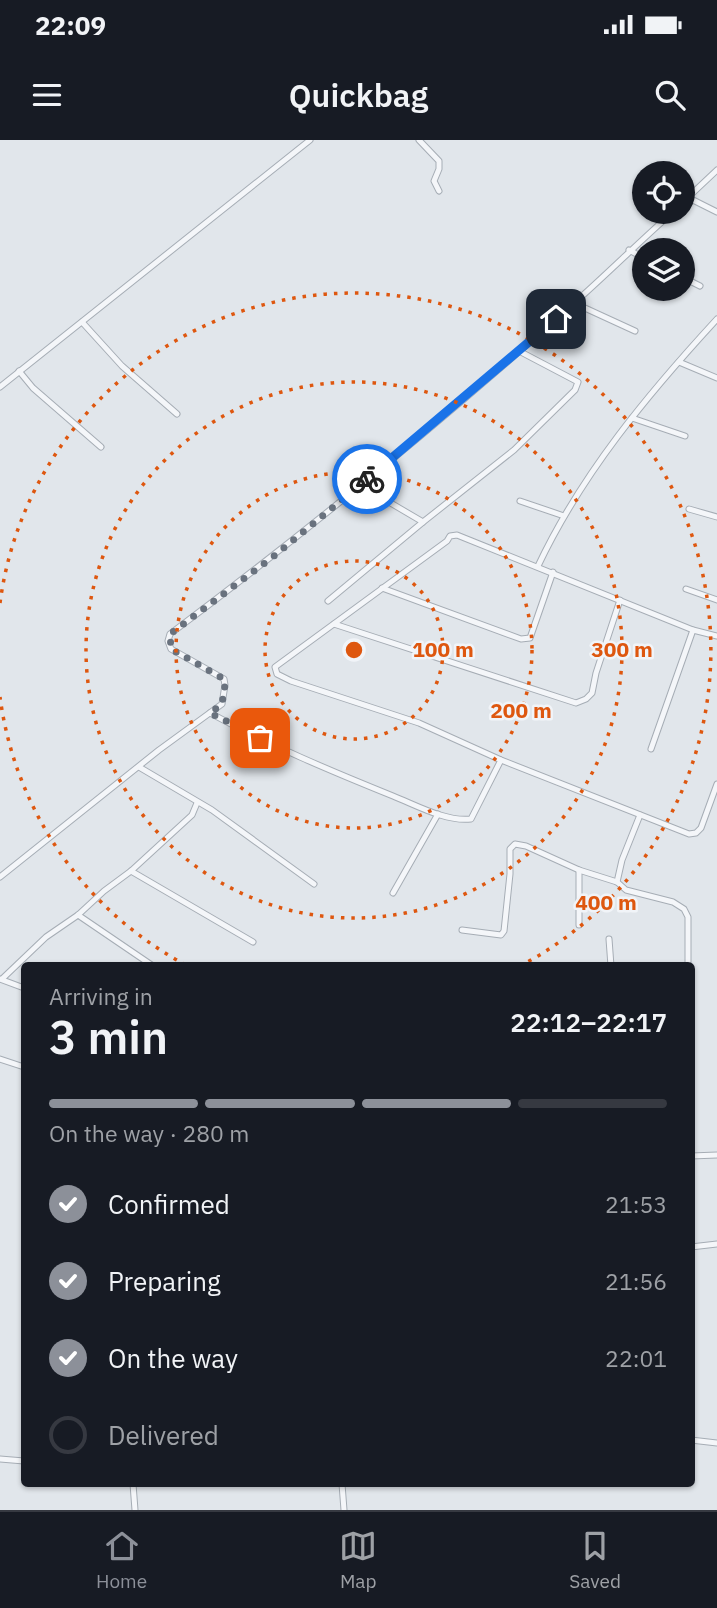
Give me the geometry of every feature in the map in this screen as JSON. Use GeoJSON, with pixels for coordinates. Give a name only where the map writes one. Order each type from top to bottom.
{"type":"FeatureCollection","features":[{"type":"Feature","properties":{"kind":"street"},"geometry":{"type":"LineString","coordinates":[[0,387],[310,140]]}},
{"type":"Feature","properties":{"kind":"street"},"geometry":{"type":"LineString","coordinates":[[419,140],[439,161],[435,181],[439,191]]}},
{"type":"Feature","properties":{"kind":"street"},"geometry":{"type":"LineString","coordinates":[[695,192],[717,170]]}},
{"type":"Feature","properties":{"kind":"street"},"geometry":{"type":"LineString","coordinates":[[695,201],[717,212]]}},
{"type":"Feature","properties":{"kind":"street"},"geometry":{"type":"LineString","coordinates":[[1,875],[222,704],[224,679],[171,649],[170,634],[274,556],[360,485],[575,303],[659,224]]}},
{"type":"Feature","properties":{"kind":"street"},"geometry":{"type":"LineString","coordinates":[[695,284],[700,286]]}},
{"type":"Feature","properties":{"kind":"street"},"geometry":{"type":"LineString","coordinates":[[575,303],[635,331]]}},
{"type":"Feature","properties":{"kind":"street"},"geometry":{"type":"LineString","coordinates":[[538,566],[564,516],[600,458],[717,319]]}},
{"type":"Feature","properties":{"kind":"street"},"geometry":{"type":"LineString","coordinates":[[82,322],[122,366],[177,414]]}},
{"type":"Feature","properties":{"kind":"street"},"geometry":{"type":"LineString","coordinates":[[328,601],[514,450],[575,390],[578,382],[519,351]]}},
{"type":"Feature","properties":{"kind":"street"},"geometry":{"type":"LineString","coordinates":[[680,362],[717,378]]}},
{"type":"Feature","properties":{"kind":"street"},"geometry":{"type":"LineString","coordinates":[[19,371],[33,388],[101,447]]}},
{"type":"Feature","properties":{"kind":"street"},"geometry":{"type":"LineString","coordinates":[[632,418],[685,436]]}},
{"type":"Feature","properties":{"kind":"street"},"geometry":{"type":"LineString","coordinates":[[360,485],[423,522]]}},
{"type":"Feature","properties":{"kind":"street"},"geometry":{"type":"LineString","coordinates":[[520,501],[564,516]]}},
{"type":"Feature","properties":{"kind":"street"},"geometry":{"type":"LineString","coordinates":[[689,509],[717,517]]}},
{"type":"Feature","properties":{"kind":"street"},"geometry":{"type":"LineString","coordinates":[[717,626],[716,635],[693,629],[457,535],[450,536],[447,541],[275,667],[277,674],[291,681],[419,723],[501,760],[689,834],[696,833],[701,828],[717,784]]}},
{"type":"Feature","properties":{"kind":"street"},"geometry":{"type":"LineString","coordinates":[[382,588],[521,639],[530,638],[553,572]]}},
{"type":"Feature","properties":{"kind":"street"},"geometry":{"type":"LineString","coordinates":[[686,589],[717,600]]}},
{"type":"Feature","properties":{"kind":"street"},"geometry":{"type":"LineString","coordinates":[[334,624],[576,703],[592,693],[620,600]]}},
{"type":"Feature","properties":{"kind":"street"},"geometry":{"type":"LineString","coordinates":[[652,749],[693,629]]}},
{"type":"Feature","properties":{"kind":"street"},"geometry":{"type":"LineString","coordinates":[[210,713],[302,760],[438,814],[471,819],[501,760]]}},
{"type":"Feature","properties":{"kind":"street"},"geometry":{"type":"LineString","coordinates":[[139,767],[212,810],[314,884]]}},
{"type":"Feature","properties":{"kind":"street"},"geometry":{"type":"LineString","coordinates":[[21,987],[1,979],[46,937],[78,915],[131,871],[192,815],[197,803]]}},
{"type":"Feature","properties":{"kind":"street"},"geometry":{"type":"LineString","coordinates":[[393,893],[438,814]]}},
{"type":"Feature","properties":{"kind":"street"},"geometry":{"type":"LineString","coordinates":[[617,882],[622,860],[640,815]]}},
{"type":"Feature","properties":{"kind":"street"},"geometry":{"type":"LineString","coordinates":[[462,930],[501,935],[504,931],[510,874],[510,849],[515,845],[526,846],[579,870],[617,882],[626,890],[673,902],[684,909],[688,917],[688,962]]}},
{"type":"Feature","properties":{"kind":"street"},"geometry":{"type":"LineString","coordinates":[[579,870],[579,925]]}},
{"type":"Feature","properties":{"kind":"street"},"geometry":{"type":"LineString","coordinates":[[131,871],[253,942]]}},
{"type":"Feature","properties":{"kind":"street"},"geometry":{"type":"LineString","coordinates":[[78,915],[147,962]]}},
{"type":"Feature","properties":{"kind":"street"},"geometry":{"type":"LineString","coordinates":[[609,939],[611,962]]}},
{"type":"Feature","properties":{"kind":"street"},"geometry":{"type":"LineString","coordinates":[[0,1059],[21,1066]]}},
{"type":"Feature","properties":{"kind":"street"},"geometry":{"type":"LineString","coordinates":[[695,1156],[717,1155]]}},
{"type":"Feature","properties":{"kind":"street"},"geometry":{"type":"LineString","coordinates":[[695,1247],[717,1244]]}},
{"type":"Feature","properties":{"kind":"street"},"geometry":{"type":"LineString","coordinates":[[695,1440],[717,1443]]}},
{"type":"Feature","properties":{"kind":"street"},"geometry":{"type":"LineString","coordinates":[[0,1459],[21,1461]]}},
{"type":"Feature","properties":{"kind":"street"},"geometry":{"type":"LineString","coordinates":[[133,1487],[135,1510]]}},
{"type":"Feature","properties":{"kind":"street"},"geometry":{"type":"LineString","coordinates":[[342,1487],[344,1510]]}},
{"type":"Feature","properties":{"kind":"way so far"},"geometry":{"type":"LineString","coordinates":[[260,738],[210,713],[222,704],[224,679],[171,649],[170,634],[274,556],[367,479]]}},
{"type":"Feature","properties":{"kind":"route"},"geometry":{"type":"LineString","coordinates":[[367,479],[556,319]]}}]}
